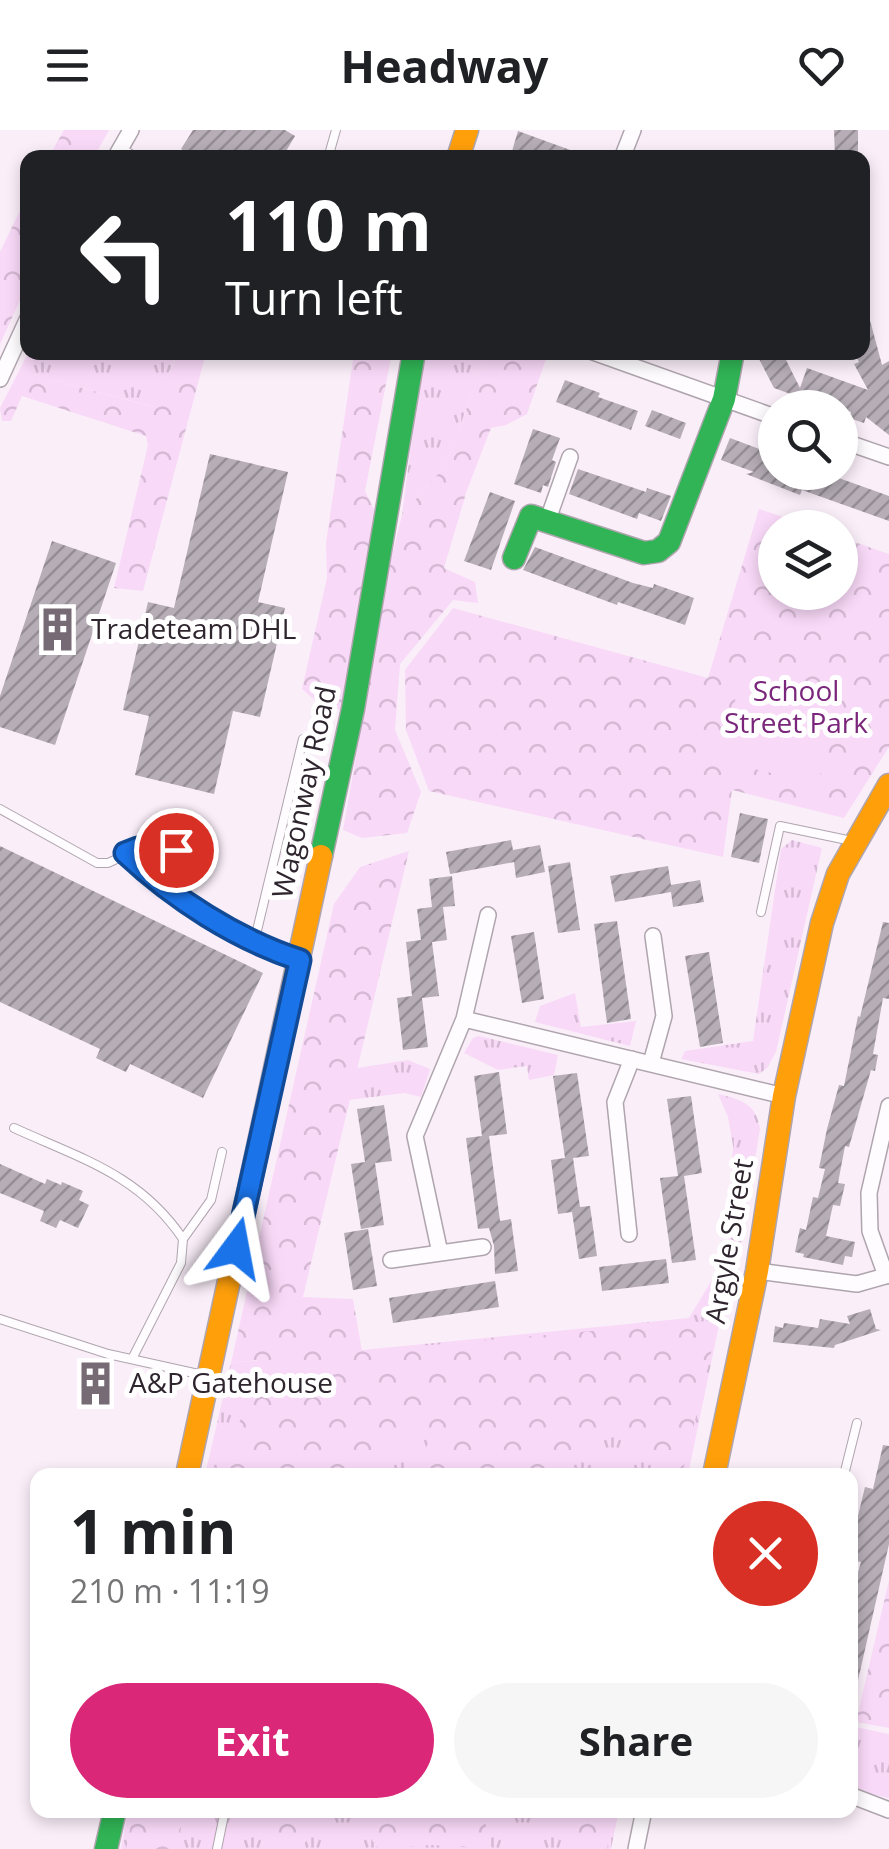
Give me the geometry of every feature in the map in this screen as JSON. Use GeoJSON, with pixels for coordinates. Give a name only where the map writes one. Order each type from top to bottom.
{"type":"FeatureCollection","features":[{"type":"Feature","properties":{"kind":"main road","name":"Wagonway Road"},"geometry":{"type":"LineString","coordinates":[[188,1468],[353,709],[413,360]]}},
{"type":"Feature","properties":{"kind":"main road"},"geometry":{"type":"LineString","coordinates":[[514,558],[539,520],[644,553],[658,551],[669,542],[724,399],[731,360]]}},
{"type":"Feature","properties":{"kind":"main road","name":"Argyle Street"},"geometry":{"type":"LineString","coordinates":[[715,1468],[757,1272],[784,1096],[822,923],[838,874],[889,785]]}},
{"type":"Feature","properties":{"kind":"main road"},"geometry":{"type":"LineString","coordinates":[[106,1849],[113,1818]]}},
{"type":"Feature","properties":{"kind":"street"},"geometry":{"type":"LineString","coordinates":[[0,379],[20,335]]}},
{"type":"Feature","properties":{"kind":"street"},"geometry":{"type":"LineString","coordinates":[[614,360],[758,411]]}},
{"type":"Feature","properties":{"kind":"street"},"geometry":{"type":"LineString","coordinates":[[858,446],[889,457]]}},
{"type":"Feature","properties":{"kind":"street"},"geometry":{"type":"LineString","coordinates":[[539,520],[570,457]]}},
{"type":"Feature","properties":{"kind":"street"},"geometry":{"type":"LineString","coordinates":[[440,1253],[416,1136],[464,1019],[488,915]]}},
{"type":"Feature","properties":{"kind":"street"},"geometry":{"type":"LineString","coordinates":[[652,1063],[664,1016],[653,936]]}},
{"type":"Feature","properties":{"kind":"street"},"geometry":{"type":"LineString","coordinates":[[464,1019],[784,1096]]}},
{"type":"Feature","properties":{"kind":"street"},"geometry":{"type":"LineString","coordinates":[[629,1234],[615,1102],[632,1058]]}},
{"type":"Feature","properties":{"kind":"street"},"geometry":{"type":"LineString","coordinates":[[757,1272],[857,1284],[887,1275],[870,1231],[869,1193],[885,1144],[889,1106]]}},
{"type":"Feature","properties":{"kind":"street"},"geometry":{"type":"LineString","coordinates":[[391,1260],[484,1246]]}},
{"type":"Feature","properties":{"kind":"street"},"geometry":{"type":"LineString","coordinates":[[858,1798],[889,1810]]}},
{"type":"Feature","properties":{"kind":"street"},"geometry":{"type":"LineString","coordinates":[[636,1849],[642,1818]]}},
{"type":"Feature","properties":{"kind":"lane"},"geometry":{"type":"LineString","coordinates":[[254,943],[303,739]]}},
{"type":"Feature","properties":{"kind":"lane"},"geometry":{"type":"LineString","coordinates":[[0,809],[97,863],[108,863],[138,848],[204,852]]}},
{"type":"Feature","properties":{"kind":"lane"},"geometry":{"type":"LineString","coordinates":[[761,912],[780,826],[856,842]]}},
{"type":"Feature","properties":{"kind":"lane"},"geometry":{"type":"LineString","coordinates":[[125,853],[152,878],[254,943],[300,960]]}},
{"type":"Feature","properties":{"kind":"lane"},"geometry":{"type":"LineString","coordinates":[[14,1128],[118,1175],[163,1209],[183,1239]]}},
{"type":"Feature","properties":{"kind":"lane"},"geometry":{"type":"LineString","coordinates":[[132,1359],[181,1263],[183,1239],[211,1200],[222,1152]]}},
{"type":"Feature","properties":{"kind":"lane"},"geometry":{"type":"LineString","coordinates":[[0,1320],[132,1359],[208,1376]]}},
{"type":"Feature","properties":{"kind":"lane"},"geometry":{"type":"LineString","coordinates":[[846,1468],[857,1423]]}},
{"type":"Feature","properties":{"kind":"lane"},"geometry":{"type":"LineString","coordinates":[[218,1849],[224,1818]]}},
{"type":"Feature","properties":{"kind":"green space"},"geometry":{"type":"Polygon","coordinates":[[[64,130],[109,130],[98,150],[53,150],[64,130]]]}},
{"type":"Feature","properties":{"kind":"green space"},"geometry":{"type":"Polygon","coordinates":[[[20,211],[20,300],[0,344],[0,252],[20,211]]]}},
{"type":"Feature","properties":{"kind":"green space"},"geometry":{"type":"Polygon","coordinates":[[[24,360],[174,360],[154,407],[19,371],[24,360]]]}},
{"type":"Feature","properties":{"kind":"green space"},"geometry":{"type":"Polygon","coordinates":[[[175,360],[204,360],[143,591],[114,588],[148,445],[146,436],[22,396],[11,421],[2,421],[0,408],[19,371],[153,407],[175,360]]]}},
{"type":"Feature","properties":{"kind":"green space"},"geometry":{"type":"Polygon","coordinates":[[[353,360],[391,360],[365,491],[375,512],[343,711],[317,702],[302,689],[327,578],[326,543],[353,360]]]}},
{"type":"Feature","properties":{"kind":"green space"},"geometry":{"type":"Polygon","coordinates":[[[422,360],[484,360],[451,451],[439,473],[402,515],[422,360]]]}},
{"type":"Feature","properties":{"kind":"green space"},"geometry":{"type":"Polygon","coordinates":[[[484,360],[546,360],[527,414],[491,428],[467,490],[444,568],[475,582],[478,603],[453,600],[400,664],[395,730],[421,792],[407,833],[362,838],[343,830],[390,564],[402,515],[439,473],[484,360]]]}},
{"type":"Feature","properties":{"kind":"green space","name":"School Street Park"},"geometry":{"type":"Polygon","coordinates":[[[758,512],[758,610],[858,610],[858,543],[889,554],[889,747],[844,818],[732,790],[723,857],[429,791],[406,730],[405,670],[453,608],[708,678],[758,512]]]}},
{"type":"Feature","properties":{"kind":"green space"},"geometry":{"type":"Polygon","coordinates":[[[743,667],[842,690],[818,784],[721,761],[743,667]]]}},
{"type":"Feature","properties":{"kind":"green space"},"geometry":{"type":"Polygon","coordinates":[[[792,840],[822,848],[776,1052],[759,1074],[681,1059],[685,1051],[753,1041],[781,849],[792,840]]]}},
{"type":"Feature","properties":{"kind":"green space"},"geometry":{"type":"Polygon","coordinates":[[[409,851],[303,1297],[353,1299],[362,1351],[719,1320],[684,1468],[669,1468],[671,1460],[628,1435],[597,1429],[569,1468],[405,1468],[426,1448],[430,1438],[411,1430],[397,1436],[366,1468],[216,1468],[255,1390],[258,1360],[231,1363],[334,904],[360,867],[409,851]]]}},
{"type":"Feature","properties":{"kind":"green space"},"geometry":{"type":"Polygon","coordinates":[[[575,993],[581,1027],[636,1021],[630,1046],[535,1022],[540,1006],[575,993]]]}},
{"type":"Feature","properties":{"kind":"green space"},"geometry":{"type":"Polygon","coordinates":[[[479,1036],[558,1055],[554,1075],[529,1080],[527,1066],[498,1070],[464,1053],[473,1038],[479,1036]]]}},
{"type":"Feature","properties":{"kind":"green space"},"geometry":{"type":"Polygon","coordinates":[[[408,1060],[430,1069],[421,1097],[404,1093],[349,1100],[357,1068],[408,1060]]]}},
{"type":"Feature","properties":{"kind":"green space"},"geometry":{"type":"Polygon","coordinates":[[[718,1094],[751,1108],[760,1129],[730,1312],[718,1315],[689,1468],[207,1468],[231,1363],[689,1318],[727,1255],[733,1146],[728,1117],[718,1094]]]}},
{"type":"Feature","properties":{"kind":"green space"},"geometry":{"type":"Polygon","coordinates":[[[889,1580],[889,1728],[858,1722],[889,1580]]]}},
{"type":"Feature","properties":{"kind":"green space"},"geometry":{"type":"Polygon","coordinates":[[[858,1728],[889,1734],[889,1798],[858,1791],[858,1728]]]}},
{"type":"Feature","properties":{"kind":"green space"},"geometry":{"type":"Polygon","coordinates":[[[127,1818],[617,1818],[611,1849],[121,1849],[127,1818]]]}},
{"type":"Feature","properties":{"kind":"green space"},"geometry":{"type":"Polygon","coordinates":[[[132,1818],[181,1818],[179,1849],[126,1849],[132,1818]]]}},
{"type":"Feature","properties":{"kind":"green space"},"geometry":{"type":"Polygon","coordinates":[[[304,1818],[314,1831],[300,1849],[275,1849],[257,1831],[236,1819],[304,1818]]]}},
{"type":"Feature","properties":{"kind":"green space"},"geometry":{"type":"Polygon","coordinates":[[[366,1818],[484,1818],[492,1849],[432,1845],[379,1849],[360,1825],[366,1818]]]}},
{"type":"Feature","properties":{"kind":"green space"},"geometry":{"type":"Polygon","coordinates":[[[567,1818],[613,1818],[607,1849],[580,1836],[567,1818]]]}},
{"type":"Feature","properties":{"kind":"building"},"geometry":{"type":"Polygon","coordinates":[[[193,130],[285,130],[295,136],[287,150],[181,149],[193,130]]]}},
{"type":"Feature","properties":{"kind":"building"},"geometry":{"type":"Polygon","coordinates":[[[834,130],[858,130],[858,150],[835,150],[834,130]]]}},
{"type":"Feature","properties":{"kind":"building"},"geometry":{"type":"Polygon","coordinates":[[[518,131],[570,150],[512,150],[518,131]]]}},
{"type":"Feature","properties":{"kind":"building"},"geometry":{"type":"Polygon","coordinates":[[[870,320],[882,365],[889,361],[889,435],[866,417],[864,423],[858,421],[858,390],[780,390],[774,388],[760,360],[786,360],[800,388],[807,368],[868,390],[854,364],[870,360],[870,320]]]}},
{"type":"Feature","properties":{"kind":"building"},"geometry":{"type":"Polygon","coordinates":[[[565,380],[638,411],[631,430],[556,402],[565,380]]]}},
{"type":"Feature","properties":{"kind":"building"},"geometry":{"type":"Polygon","coordinates":[[[652,410],[686,423],[680,439],[645,426],[652,410]]]}},
{"type":"Feature","properties":{"kind":"building"},"geometry":{"type":"Polygon","coordinates":[[[533,429],[560,438],[548,487],[543,485],[541,493],[514,484],[533,429]]]}},
{"type":"Feature","properties":{"kind":"building"},"geometry":{"type":"Polygon","coordinates":[[[730,438],[758,448],[758,479],[746,474],[754,472],[721,460],[730,438]]]}},
{"type":"Feature","properties":{"kind":"building"},"geometry":{"type":"Polygon","coordinates":[[[210,454],[288,472],[258,602],[285,608],[260,717],[233,711],[214,794],[135,775],[149,716],[123,710],[148,602],[174,608],[210,454]]]}},
{"type":"Feature","properties":{"kind":"building"},"geometry":{"type":"Polygon","coordinates":[[[578,469],[646,492],[647,488],[671,496],[661,521],[639,513],[637,519],[569,494],[578,469]]]}},
{"type":"Feature","properties":{"kind":"building"},"geometry":{"type":"Polygon","coordinates":[[[858,485],[889,496],[889,521],[802,490],[858,490],[858,485]]]}},
{"type":"Feature","properties":{"kind":"building"},"geometry":{"type":"Polygon","coordinates":[[[490,492],[515,501],[491,570],[464,561],[490,492]]]}},
{"type":"Feature","properties":{"kind":"building","name":"Tradeteam DHL"},"geometry":{"type":"Polygon","coordinates":[[[52,541],[116,563],[55,745],[0,727],[0,696],[52,541]]]}},
{"type":"Feature","properties":{"kind":"building"},"geometry":{"type":"Polygon","coordinates":[[[535,547],[633,583],[653,588],[654,584],[694,598],[685,625],[523,570],[535,547]]]}},
{"type":"Feature","properties":{"kind":"building"},"geometry":{"type":"Polygon","coordinates":[[[740,813],[768,819],[759,863],[731,857],[740,813]]]}},
{"type":"Feature","properties":{"kind":"building"},"geometry":{"type":"Polygon","coordinates":[[[511,840],[513,850],[540,845],[545,872],[516,878],[514,862],[450,874],[446,852],[511,840]]]}},
{"type":"Feature","properties":{"kind":"building"},"geometry":{"type":"Polygon","coordinates":[[[0,846],[263,973],[203,1098],[130,1064],[126,1072],[96,1058],[100,1049],[0,1002],[0,846]]]}},
{"type":"Feature","properties":{"kind":"building"},"geometry":{"type":"Polygon","coordinates":[[[570,862],[580,930],[558,933],[548,866],[570,862]]]}},
{"type":"Feature","properties":{"kind":"building"},"geometry":{"type":"Polygon","coordinates":[[[668,866],[671,885],[700,880],[704,902],[673,907],[671,892],[615,902],[610,876],[668,866]]]}},
{"type":"Feature","properties":{"kind":"building"},"geometry":{"type":"Polygon","coordinates":[[[452,876],[455,906],[443,907],[447,940],[432,942],[439,996],[422,998],[428,1047],[403,1050],[397,998],[412,996],[406,942],[421,940],[417,909],[432,907],[429,879],[452,876]]]}},
{"type":"Feature","properties":{"kind":"building"},"geometry":{"type":"Polygon","coordinates":[[[617,921],[631,1019],[607,1023],[594,924],[617,921]]]}},
{"type":"Feature","properties":{"kind":"building"},"geometry":{"type":"Polygon","coordinates":[[[883,922],[889,923],[889,999],[883,998],[873,1054],[878,1055],[875,1071],[871,1070],[849,1147],[845,1146],[838,1183],[845,1184],[840,1206],[833,1205],[826,1236],[855,1242],[852,1257],[845,1256],[843,1265],[795,1252],[800,1228],[806,1230],[813,1197],[818,1198],[825,1169],[819,1168],[827,1129],[839,1085],[844,1086],[883,922]]]}},
{"type":"Feature","properties":{"kind":"building"},"geometry":{"type":"Polygon","coordinates":[[[534,932],[544,999],[522,1003],[511,936],[534,932]]]}},
{"type":"Feature","properties":{"kind":"building"},"geometry":{"type":"Polygon","coordinates":[[[709,952],[723,1043],[700,1047],[685,956],[709,952]]]}},
{"type":"Feature","properties":{"kind":"building"},"geometry":{"type":"Polygon","coordinates":[[[499,1072],[507,1134],[489,1136],[500,1221],[511,1219],[518,1271],[495,1274],[489,1228],[478,1229],[466,1138],[482,1136],[474,1076],[499,1072]]]}},
{"type":"Feature","properties":{"kind":"building"},"geometry":{"type":"Polygon","coordinates":[[[577,1073],[589,1156],[573,1158],[580,1207],[590,1206],[597,1256],[579,1259],[572,1212],[558,1214],[551,1160],[565,1158],[553,1076],[577,1073]]]}},
{"type":"Feature","properties":{"kind":"building"},"geometry":{"type":"Polygon","coordinates":[[[691,1096],[702,1173],[684,1176],[696,1260],[672,1263],[660,1178],[678,1176],[667,1099],[691,1096]]]}},
{"type":"Feature","properties":{"kind":"building"},"geometry":{"type":"Polygon","coordinates":[[[384,1105],[392,1161],[375,1163],[384,1225],[361,1229],[351,1164],[365,1162],[357,1109],[384,1105]]]}},
{"type":"Feature","properties":{"kind":"building"},"geometry":{"type":"Polygon","coordinates":[[[0,1164],[45,1184],[47,1179],[83,1191],[79,1200],[89,1205],[78,1228],[60,1220],[56,1228],[40,1221],[44,1211],[0,1193],[0,1164]]]}},
{"type":"Feature","properties":{"kind":"building"},"geometry":{"type":"Polygon","coordinates":[[[368,1229],[377,1286],[353,1290],[344,1233],[368,1229]]]}},
{"type":"Feature","properties":{"kind":"building"},"geometry":{"type":"Polygon","coordinates":[[[666,1259],[669,1283],[602,1291],[599,1267],[666,1259]]]}},
{"type":"Feature","properties":{"kind":"building"},"geometry":{"type":"Polygon","coordinates":[[[495,1281],[499,1307],[393,1323],[389,1298],[495,1281]]]}},
{"type":"Feature","properties":{"kind":"building"},"geometry":{"type":"Polygon","coordinates":[[[870,1309],[876,1329],[881,1330],[834,1348],[773,1342],[775,1326],[783,1328],[784,1323],[818,1328],[820,1319],[850,1324],[847,1316],[870,1309]]]}},
{"type":"Feature","properties":{"kind":"building","name":"A&P Gatehouse"},"geometry":{"type":"Polygon","coordinates":[[[104,1372],[107,1391],[87,1394],[84,1376],[104,1372]]]}},
{"type":"Feature","properties":{"kind":"building"},"geometry":{"type":"Polygon","coordinates":[[[883,1445],[889,1446],[889,1544],[858,1680],[858,1516],[865,1487],[873,1489],[883,1445]]]}},
{"type":"Feature","properties":{"kind":"traffic: fast"},"geometry":{"type":"LineString","coordinates":[[321,856],[353,709],[413,360]]}},
{"type":"Feature","properties":{"kind":"traffic: fast"},"geometry":{"type":"LineString","coordinates":[[514,558],[531,516],[644,553],[658,551],[669,542],[724,399],[731,360]]}},
{"type":"Feature","properties":{"kind":"traffic: fast"},"geometry":{"type":"LineString","coordinates":[[106,1849],[113,1818]]}},
{"type":"Feature","properties":{"kind":"traffic: slow"},"geometry":{"type":"LineString","coordinates":[[461,150],[467,130]]}},
{"type":"Feature","properties":{"kind":"traffic: slow"},"geometry":{"type":"LineString","coordinates":[[715,1468],[757,1271],[784,1096],[822,923],[838,874],[889,785]]}},
{"type":"Feature","properties":{"kind":"traffic: slow"},"geometry":{"type":"LineString","coordinates":[[189,1468],[321,856]]}},
{"type":"Feature","properties":{"kind":"place","name":"Tradeteam DHL"},"geometry":{"type":"Point","coordinates":[58,629]}},
{"type":"Feature","properties":{"kind":"place","name":"A&P Gatehouse"},"geometry":{"type":"Point","coordinates":[96,1383]}},
{"type":"Feature","properties":{"kind":"route"},"geometry":{"type":"LineString","coordinates":[[176,850],[138,848],[125,853],[152,878],[224,925],[270,951],[300,960],[236,1248]]}}]}
